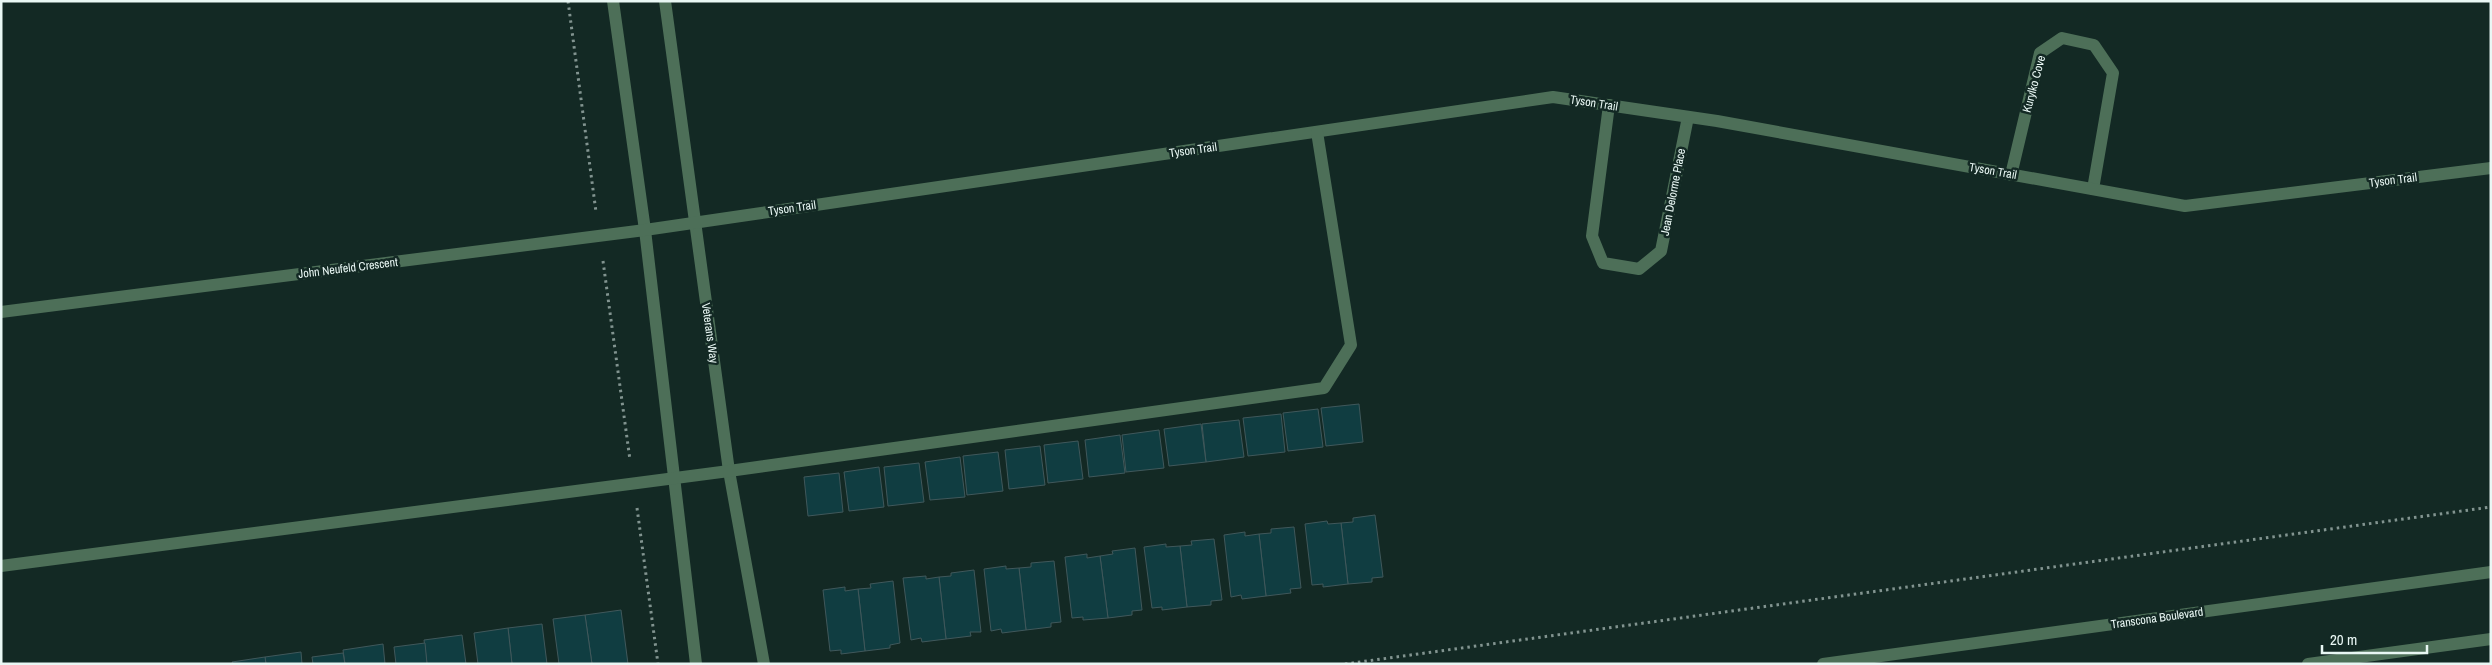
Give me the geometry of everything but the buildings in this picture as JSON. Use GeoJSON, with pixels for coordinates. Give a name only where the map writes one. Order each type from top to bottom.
{"type":"FeatureCollection","features":[{"type":"Feature","properties":{"kind":"street"},"geometry":{"type":"LineString","coordinates":[[613,1],[645,230],[696,664]]}},
{"type":"Feature","properties":{"kind":"street","name":"Veterans Way"},"geometry":{"type":"LineString","coordinates":[[665,1],[729,471],[764,664]]}},
{"type":"Feature","properties":{"kind":"street","name":"Kurylko Cove"},"geometry":{"type":"LineString","coordinates":[[2011,174],[2040,53],[2062,38],[2094,45],[2113,73],[2093,189]]}},
{"type":"Feature","properties":{"kind":"street","name":"Tyson Trail"},"geometry":{"type":"LineString","coordinates":[[695,223],[1553,97],[1688,117],[2184,206],[2491,168]]}},
{"type":"Feature","properties":{"kind":"street","name":"Jean Delorme Place"},"geometry":{"type":"LineString","coordinates":[[1609,106],[1592,236],[1603,262],[1639,269],[1661,251],[1688,117]]}},
{"type":"Feature","properties":{"kind":"street"},"geometry":{"type":"LineString","coordinates":[[1,566],[729,471],[1324,388],[1351,345],[1317,132]]}},
{"type":"Feature","properties":{"kind":"street","name":"John Neufeld Crescent"},"geometry":{"type":"LineString","coordinates":[[1,312],[695,223]]}},
{"type":"Feature","properties":{"kind":"street","name":"Transcona Boulevard"},"geometry":{"type":"LineString","coordinates":[[1823,664],[2491,572]]}},
{"type":"Feature","properties":{"kind":"street"},"geometry":{"type":"LineString","coordinates":[[2308,664],[2491,638]]}},
{"type":"Feature","properties":{"kind":"path"},"geometry":{"type":"LineString","coordinates":[[568,1],[658,664]]}},
{"type":"Feature","properties":{"kind":"path"},"geometry":{"type":"LineString","coordinates":[[1345,664],[2491,506]]}}]}
